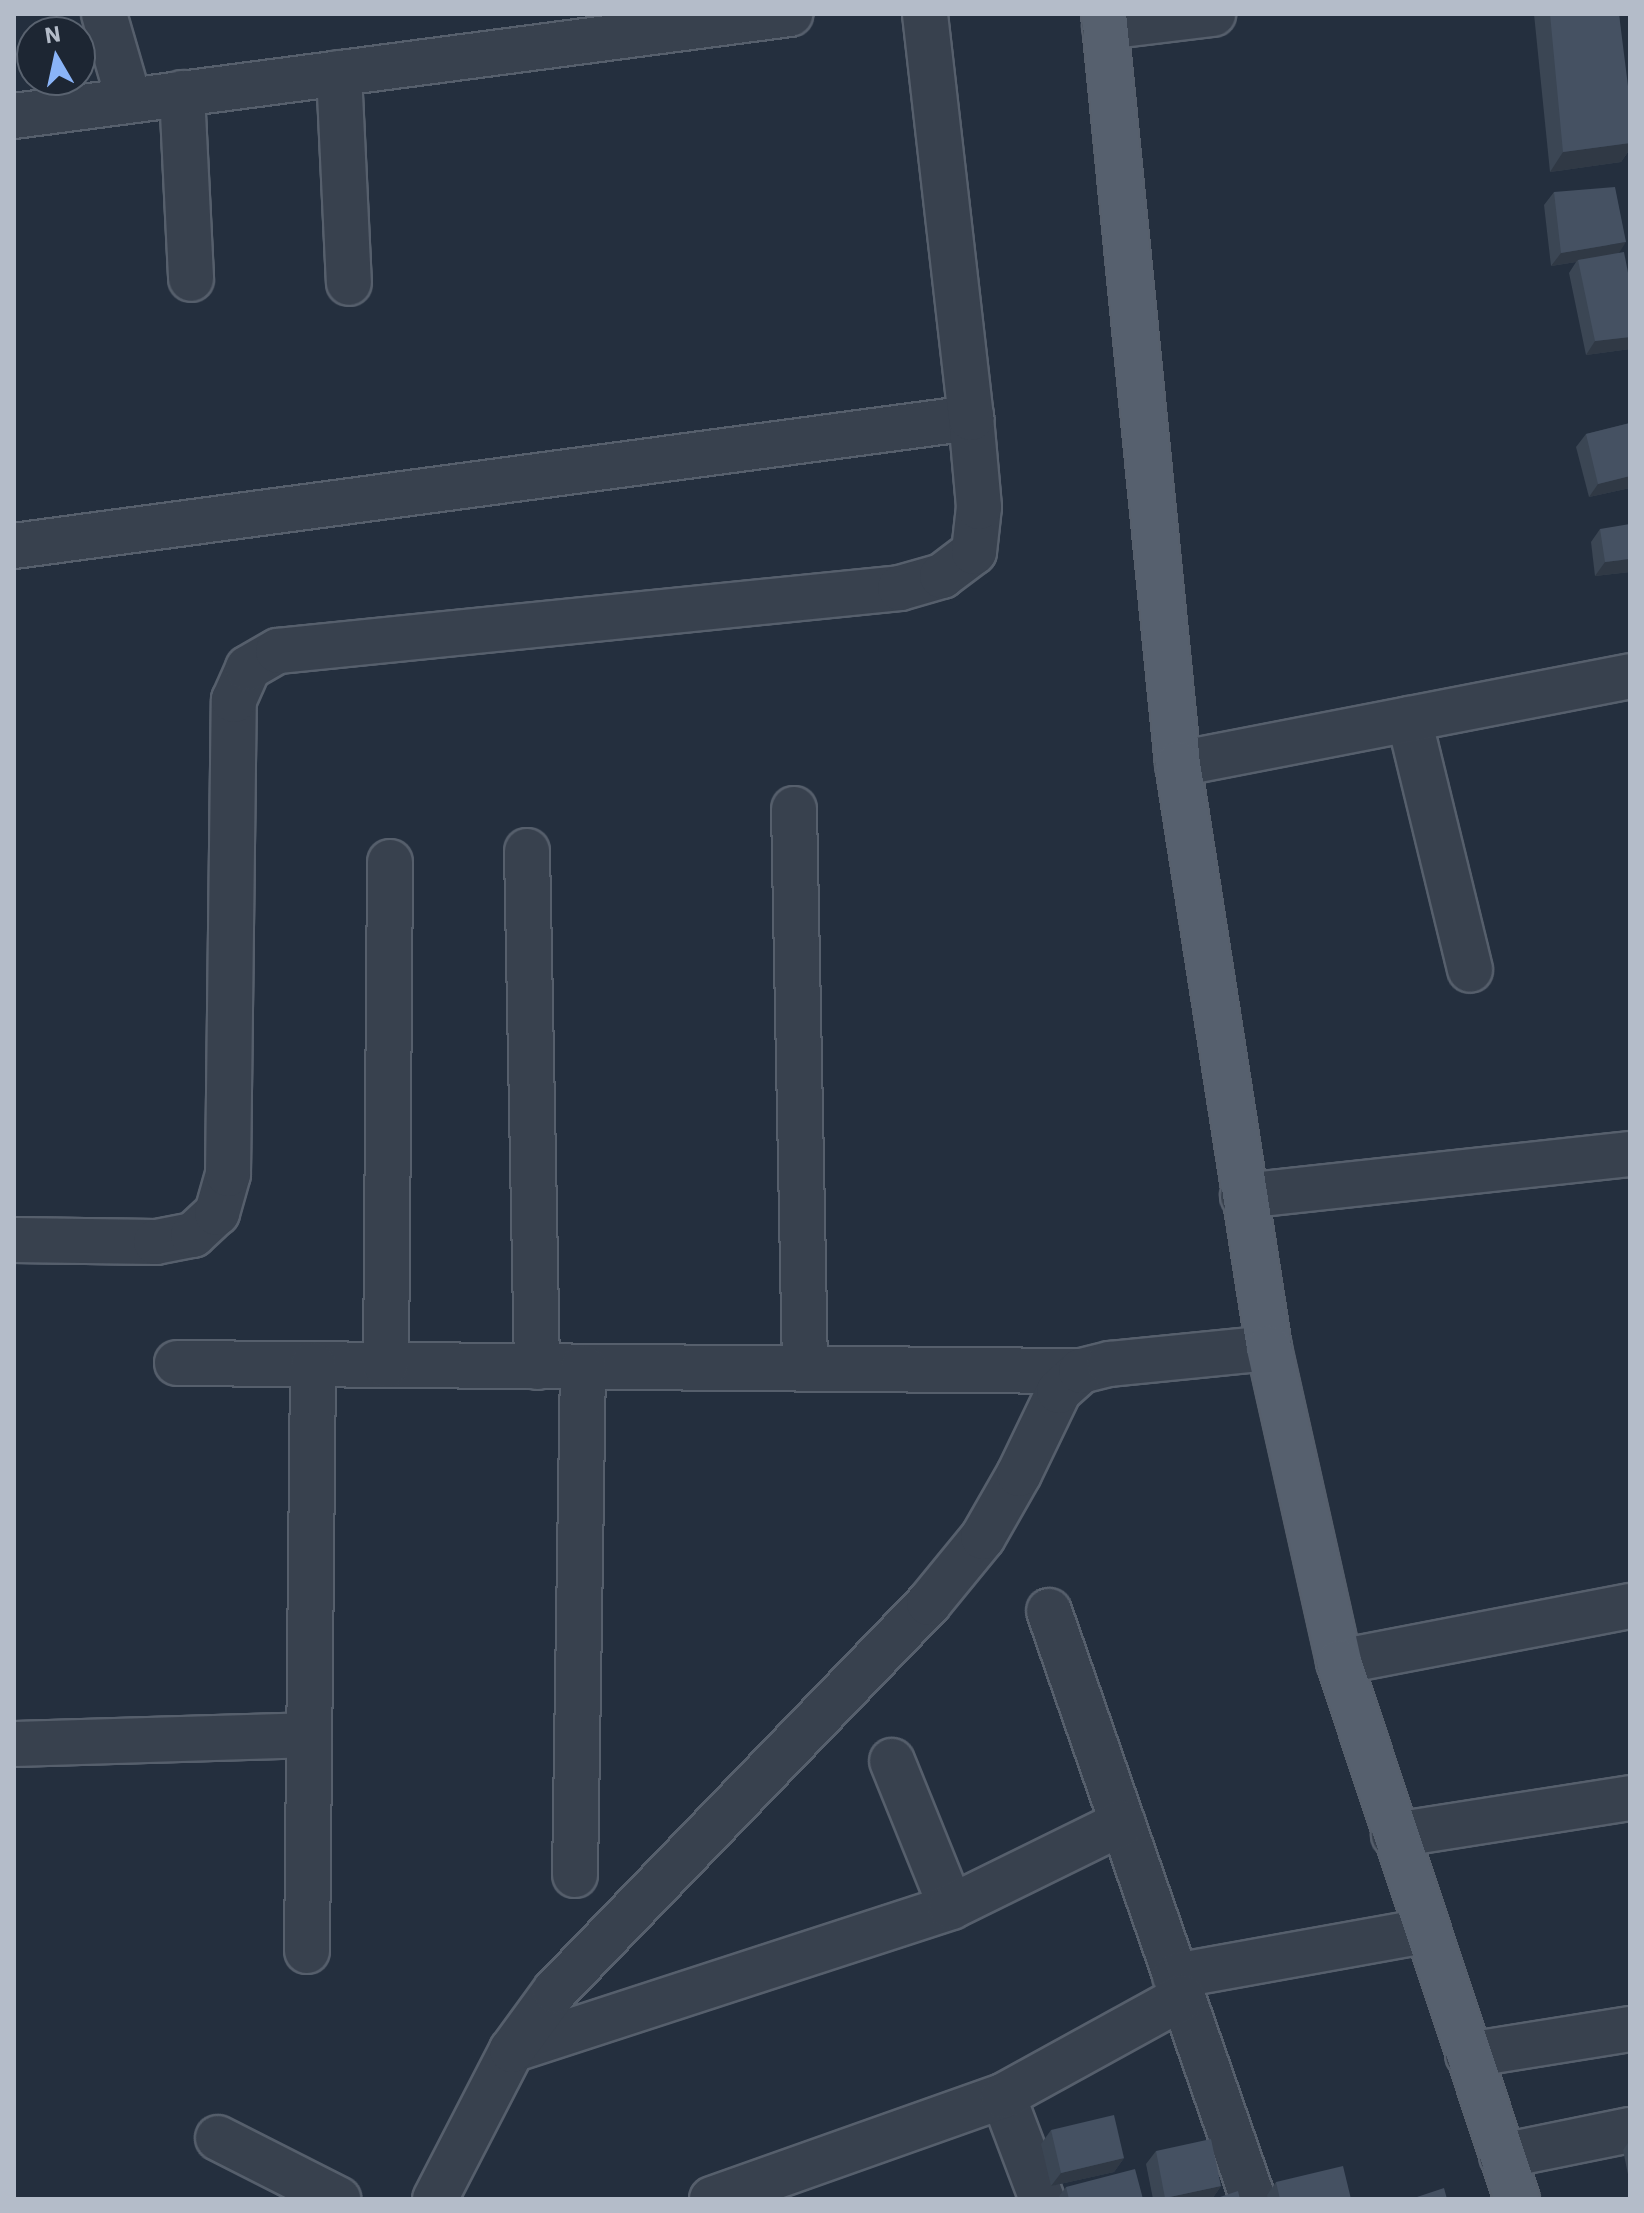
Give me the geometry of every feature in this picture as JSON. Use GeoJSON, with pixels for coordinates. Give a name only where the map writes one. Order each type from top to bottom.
{"type":"FeatureCollection","features":[{"type":"Feature","properties":{"kind":"main road"},"geometry":{"type":"LineString","coordinates":[[1105,20],[1178,764],[1269,1348],[1339,1662],[1517,2199]]}},
{"type":"Feature","properties":{"kind":"street"},"geometry":{"type":"LineString","coordinates":[[104,14],[129,100]]}},
{"type":"Feature","properties":{"kind":"street"},"geometry":{"type":"LineString","coordinates":[[14,116],[790,14]]}},
{"type":"Feature","properties":{"kind":"street"},"geometry":{"type":"LineString","coordinates":[[14,1240],[156,1242],[193,1235],[217,1213],[228,1174],[234,700],[248,668],[278,651],[900,588],[942,576],[974,552],[979,507],[971,418],[925,14]]}},
{"type":"Feature","properties":{"kind":"street"},"geometry":{"type":"LineString","coordinates":[[1105,20],[1213,14]]}},
{"type":"Feature","properties":{"kind":"street"},"geometry":{"type":"LineString","coordinates":[[339,73],[349,283]]}},
{"type":"Feature","properties":{"kind":"street"},"geometry":{"type":"LineString","coordinates":[[182,93],[191,279]]}},
{"type":"Feature","properties":{"kind":"street"},"geometry":{"type":"LineString","coordinates":[[14,546],[971,418]]}},
{"type":"Feature","properties":{"kind":"street"},"geometry":{"type":"LineString","coordinates":[[1178,764],[1409,719],[1628,688]]}},
{"type":"Feature","properties":{"kind":"street"},"geometry":{"type":"LineString","coordinates":[[1409,719],[1470,970]]}},
{"type":"Feature","properties":{"kind":"street"},"geometry":{"type":"LineString","coordinates":[[794,809],[805,1368]]}},
{"type":"Feature","properties":{"kind":"street"},"geometry":{"type":"LineString","coordinates":[[527,851],[537,1367]]}},
{"type":"Feature","properties":{"kind":"street"},"geometry":{"type":"LineString","coordinates":[[386,1365],[390,862]]}},
{"type":"Feature","properties":{"kind":"street"},"geometry":{"type":"LineString","coordinates":[[1243,1196],[1630,1154]]}},
{"type":"Feature","properties":{"kind":"street"},"geometry":{"type":"LineString","coordinates":[[177,1363],[1081,1371],[1110,1364],[1269,1348]]}},
{"type":"Feature","properties":{"kind":"street"},"geometry":{"type":"LineString","coordinates":[[307,1951],[313,1364]]}},
{"type":"Feature","properties":{"kind":"street"},"geometry":{"type":"LineString","coordinates":[[575,1875],[583,1367]]}},
{"type":"Feature","properties":{"kind":"street"},"geometry":{"type":"LineString","coordinates":[[435,2199],[512,2050],[555,1991],[929,1603],[983,1537],[1019,1474],[1059,1391],[1081,1371]]}},
{"type":"Feature","properties":{"kind":"street"},"geometry":{"type":"LineString","coordinates":[[1339,1662],[1630,1606]]}},
{"type":"Feature","properties":{"kind":"street"},"geometry":{"type":"LineString","coordinates":[[1049,1611],[1253,2199]]}},
{"type":"Feature","properties":{"kind":"street"},"geometry":{"type":"LineString","coordinates":[[14,1744],[309,1735]]}},
{"type":"Feature","properties":{"kind":"street"},"geometry":{"type":"LineString","coordinates":[[892,1761],[951,1907]]}},
{"type":"Feature","properties":{"kind":"street"},"geometry":{"type":"LineString","coordinates":[[1394,1835],[1630,1798]]}},
{"type":"Feature","properties":{"kind":"street"},"geometry":{"type":"LineString","coordinates":[[512,2050],[951,1907],[1122,1823]]}},
{"type":"Feature","properties":{"kind":"street"},"geometry":{"type":"LineString","coordinates":[[712,2199],[1003,2096],[1179,1986],[1426,1931]]}},
{"type":"Feature","properties":{"kind":"street"},"geometry":{"type":"LineString","coordinates":[[1468,2055],[1630,2029]]}},
{"type":"Feature","properties":{"kind":"street"},"geometry":{"type":"LineString","coordinates":[[1003,2096],[1042,2199]]}},
{"type":"Feature","properties":{"kind":"street"},"geometry":{"type":"LineString","coordinates":[[1502,2156],[1630,2130]]}},
{"type":"Feature","properties":{"kind":"street"},"geometry":{"type":"LineString","coordinates":[[218,2138],[338,2199]]}},
{"type":"Feature","properties":{"kind":"building"},"geometry":{"type":"Polygon","coordinates":[[[1550,14],[1619,14],[1630,102],[1630,143],[1563,152],[1550,14]]]}},
{"type":"Feature","properties":{"kind":"building"},"geometry":{"type":"Polygon","coordinates":[[[1615,187],[1626,242],[1561,253],[1554,192],[1615,187]]]}},
{"type":"Feature","properties":{"kind":"building"},"geometry":{"type":"Polygon","coordinates":[[[1624,252],[1630,283],[1630,337],[1595,341],[1578,260],[1624,252]]]}},
{"type":"Feature","properties":{"kind":"building"},"geometry":{"type":"Polygon","coordinates":[[[1630,423],[1630,476],[1598,484],[1586,434],[1630,423]]]}},
{"type":"Feature","properties":{"kind":"building"},"geometry":{"type":"Polygon","coordinates":[[[1630,524],[1630,559],[1605,562],[1600,529],[1630,524]]]}},
{"type":"Feature","properties":{"kind":"building"},"geometry":{"type":"Polygon","coordinates":[[[1114,2115],[1124,2158],[1061,2173],[1051,2130],[1114,2115]]]}},
{"type":"Feature","properties":{"kind":"building"},"geometry":{"type":"Polygon","coordinates":[[[1211,2139],[1221,2186],[1165,2198],[1156,2151],[1211,2139]]]}},
{"type":"Feature","properties":{"kind":"building"},"geometry":{"type":"Polygon","coordinates":[[[1343,2166],[1351,2199],[1280,2199],[1276,2182],[1343,2166]]]}},
{"type":"Feature","properties":{"kind":"building"},"geometry":{"type":"Polygon","coordinates":[[[1135,2169],[1143,2199],[1069,2199],[1066,2187],[1135,2169]]]}},
{"type":"Feature","properties":{"kind":"building"},"geometry":{"type":"Polygon","coordinates":[[[1444,2188],[1447,2199],[1411,2199],[1444,2188]]]}},
{"type":"Feature","properties":{"kind":"building"},"geometry":{"type":"Polygon","coordinates":[[[1238,2191],[1240,2199],[1214,2199],[1238,2191]]]}}]}
